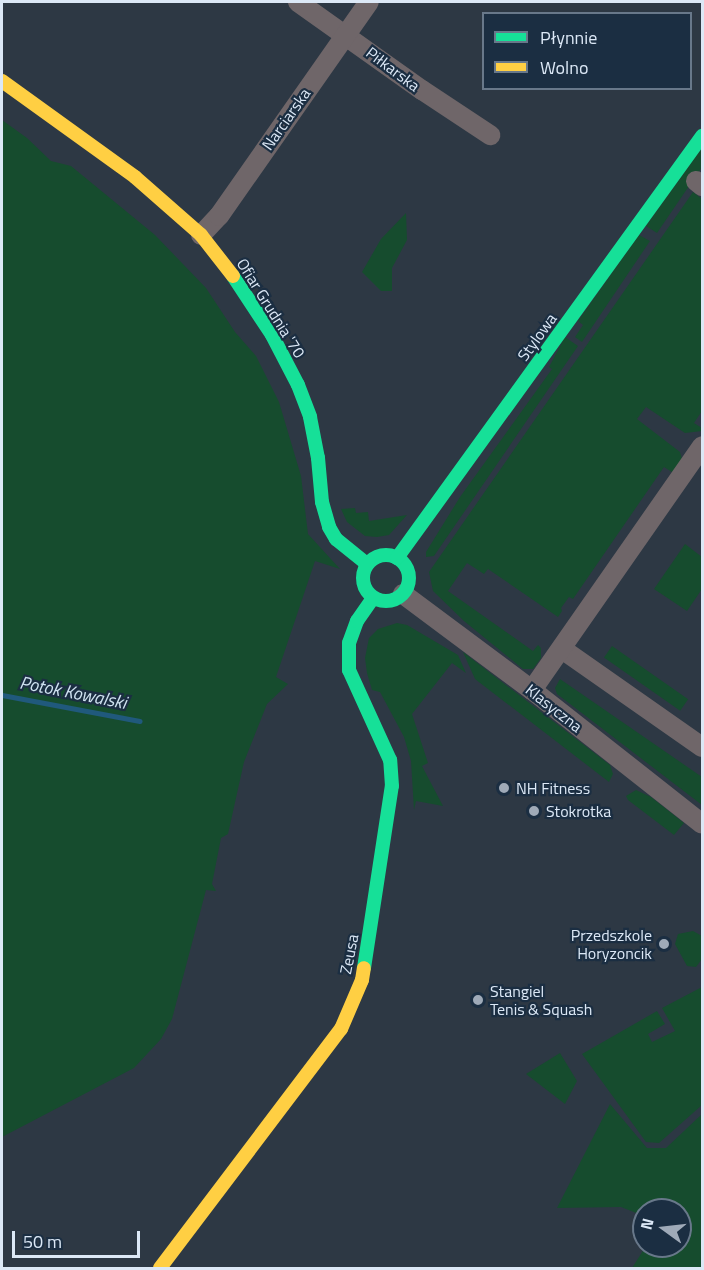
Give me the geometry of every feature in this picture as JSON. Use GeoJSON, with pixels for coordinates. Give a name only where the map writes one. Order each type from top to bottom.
{"type":"FeatureCollection","features":[{"type":"Feature","properties":{"kind":"street","name":"Piłkarska"},"geometry":{"type":"LineString","coordinates":[[298,2],[490,135]]}},
{"type":"Feature","properties":{"kind":"street","name":"Narciarska"},"geometry":{"type":"LineString","coordinates":[[201,235],[219,216],[369,2]]}},
{"type":"Feature","properties":{"kind":"street","name":"Ofiar Grudnia '70"},"geometry":{"type":"LineString","coordinates":[[2,81],[135,177],[201,235],[242,287],[272,335],[298,385],[310,417],[318,458],[322,502],[329,527],[336,539],[367,564]]}},
{"type":"Feature","properties":{"kind":"street","name":"Stylowa"},"geometry":{"type":"LineString","coordinates":[[397,558],[702,136]]}},
{"type":"Feature","properties":{"kind":"street"},"geometry":{"type":"LineString","coordinates":[[532,690],[702,446]]}},
{"type":"Feature","properties":{"kind":"street"},"geometry":{"type":"LineString","coordinates":[[381,555],[397,558],[405,565],[409,574],[408,585],[403,594],[389,602],[373,598],[363,582],[367,564],[381,555]]}},
{"type":"Feature","properties":{"kind":"street","name":"Klasyczna"},"geometry":{"type":"LineString","coordinates":[[403,594],[532,690],[702,824]]}},
{"type":"Feature","properties":{"kind":"street","name":"Zeusa"},"geometry":{"type":"LineString","coordinates":[[160,1269],[341,1029],[362,980],[392,786],[390,760],[349,670],[349,643],[357,621],[373,598]]}},
{"type":"Feature","properties":{"kind":"street"},"geometry":{"type":"LineString","coordinates":[[562,649],[702,747]]}},
{"type":"Feature","properties":{"kind":"green space"},"geometry":{"type":"Polygon","coordinates":[[[2,120],[27,138],[51,161],[71,166],[155,235],[206,288],[235,332],[256,356],[279,402],[301,476],[308,534],[340,569],[315,561],[276,677],[288,684],[267,704],[244,762],[228,834],[221,838],[212,884],[216,891],[206,890],[172,1019],[161,1039],[134,1068],[2,1137],[2,120]]]}},
{"type":"Feature","properties":{"kind":"green space"},"geometry":{"type":"Polygon","coordinates":[[[702,148],[702,167],[657,233],[646,226],[702,148]]]}},
{"type":"Feature","properties":{"kind":"green space"},"geometry":{"type":"Polygon","coordinates":[[[693,192],[702,199],[702,411],[694,423],[702,428],[702,431],[685,433],[646,407],[637,419],[680,452],[682,459],[675,474],[664,467],[573,599],[569,597],[561,608],[562,611],[558,617],[488,569],[484,574],[467,563],[448,591],[533,651],[538,645],[541,648],[541,658],[533,669],[523,669],[464,621],[433,591],[429,572],[693,192]]]}},
{"type":"Feature","properties":{"kind":"green space"},"geometry":{"type":"Polygon","coordinates":[[[406,213],[407,240],[392,268],[392,291],[381,291],[362,272],[381,239],[406,213]]]}},
{"type":"Feature","properties":{"kind":"green space"},"geometry":{"type":"Polygon","coordinates":[[[639,235],[650,241],[582,342],[575,337],[583,325],[578,321],[639,235]]]}},
{"type":"Feature","properties":{"kind":"green space"},"geometry":{"type":"Polygon","coordinates":[[[565,337],[578,346],[434,556],[426,557],[426,552],[460,497],[552,369],[549,367],[565,337]]]}},
{"type":"Feature","properties":{"kind":"green space"},"geometry":{"type":"Polygon","coordinates":[[[355,508],[356,513],[368,512],[369,521],[407,515],[389,535],[365,536],[347,522],[341,509],[355,508]]]}},
{"type":"Feature","properties":{"kind":"green space"},"geometry":{"type":"Polygon","coordinates":[[[685,544],[702,557],[702,589],[687,611],[654,589],[685,544]]]}},
{"type":"Feature","properties":{"kind":"green space"},"geometry":{"type":"Polygon","coordinates":[[[397,623],[407,625],[458,655],[466,673],[452,663],[412,714],[428,763],[422,766],[443,806],[416,801],[414,810],[411,761],[404,737],[380,692],[372,690],[367,673],[365,658],[369,638],[378,629],[397,623]]]}},
{"type":"Feature","properties":{"kind":"green space"},"geometry":{"type":"Polygon","coordinates":[[[612,646],[688,699],[680,711],[604,657],[612,646]]]}},
{"type":"Feature","properties":{"kind":"green space"},"geometry":{"type":"Polygon","coordinates":[[[463,652],[610,765],[613,774],[609,782],[475,679],[463,652]]]}},
{"type":"Feature","properties":{"kind":"green space"},"geometry":{"type":"Polygon","coordinates":[[[560,679],[702,777],[702,805],[557,694],[555,688],[560,679]]]}},
{"type":"Feature","properties":{"kind":"green space"},"geometry":{"type":"Polygon","coordinates":[[[636,790],[651,797],[684,823],[674,835],[628,800],[626,796],[636,790]]]}},
{"type":"Feature","properties":{"kind":"green space"},"geometry":{"type":"Polygon","coordinates":[[[693,931],[702,936],[702,959],[696,967],[687,966],[675,944],[678,934],[693,931]]]}},
{"type":"Feature","properties":{"kind":"green space"},"geometry":{"type":"Polygon","coordinates":[[[702,987],[702,1105],[659,1143],[646,1142],[582,1054],[657,1011],[665,1024],[648,1034],[652,1042],[675,1031],[662,1008],[702,987]]]}},
{"type":"Feature","properties":{"kind":"green space"},"geometry":{"type":"Polygon","coordinates":[[[560,1053],[577,1081],[565,1104],[526,1074],[560,1053]]]}},
{"type":"Feature","properties":{"kind":"green space"},"geometry":{"type":"Polygon","coordinates":[[[610,1104],[647,1148],[666,1148],[702,1114],[702,1268],[632,1268],[638,1258],[692,1258],[692,1198],[632,1198],[632,1211],[621,1207],[557,1208],[610,1104]]]}},
{"type":"Feature","properties":{"kind":"waterway","name":"Potok Kowalski"},"geometry":{"type":"LineString","coordinates":[[2,695],[140,721]]}},
{"type":"Feature","properties":{"kind":"traffic: fast"},"geometry":{"type":"LineString","coordinates":[[397,558],[702,136]]}},
{"type":"Feature","properties":{"kind":"traffic: fast"},"geometry":{"type":"LineString","coordinates":[[233,276],[272,335],[298,385],[310,417],[318,458],[322,502],[329,527],[336,539],[367,564]]}},
{"type":"Feature","properties":{"kind":"traffic: fast"},"geometry":{"type":"LineString","coordinates":[[386,555],[395,556],[402,562],[408,569],[409,578],[408,587],[402,594],[395,600],[386,601],[377,600],[370,594],[364,587],[363,578],[364,569],[370,562],[377,556],[386,555]]}},
{"type":"Feature","properties":{"kind":"traffic: fast"},"geometry":{"type":"LineString","coordinates":[[364,968],[392,786],[390,760],[349,670],[349,643],[357,621],[373,598]]}},
{"type":"Feature","properties":{"kind":"traffic: slow"},"geometry":{"type":"LineString","coordinates":[[2,81],[135,177],[201,235],[233,276]]}},
{"type":"Feature","properties":{"kind":"traffic: slow"},"geometry":{"type":"LineString","coordinates":[[160,1268],[341,1029],[362,980],[364,968]]}},
{"type":"Feature","properties":{"kind":"place","name":"NH Fitness"},"geometry":{"type":"Point","coordinates":[504,788]}},
{"type":"Feature","properties":{"kind":"place","name":"Stokrotka"},"geometry":{"type":"Point","coordinates":[534,811]}},
{"type":"Feature","properties":{"kind":"place","name":"Przedszkole Horyzoncik"},"geometry":{"type":"Point","coordinates":[664,944]}},
{"type":"Feature","properties":{"kind":"place","name":"Stangiel Tenis & Squash"},"geometry":{"type":"Point","coordinates":[478,1000]}}]}
